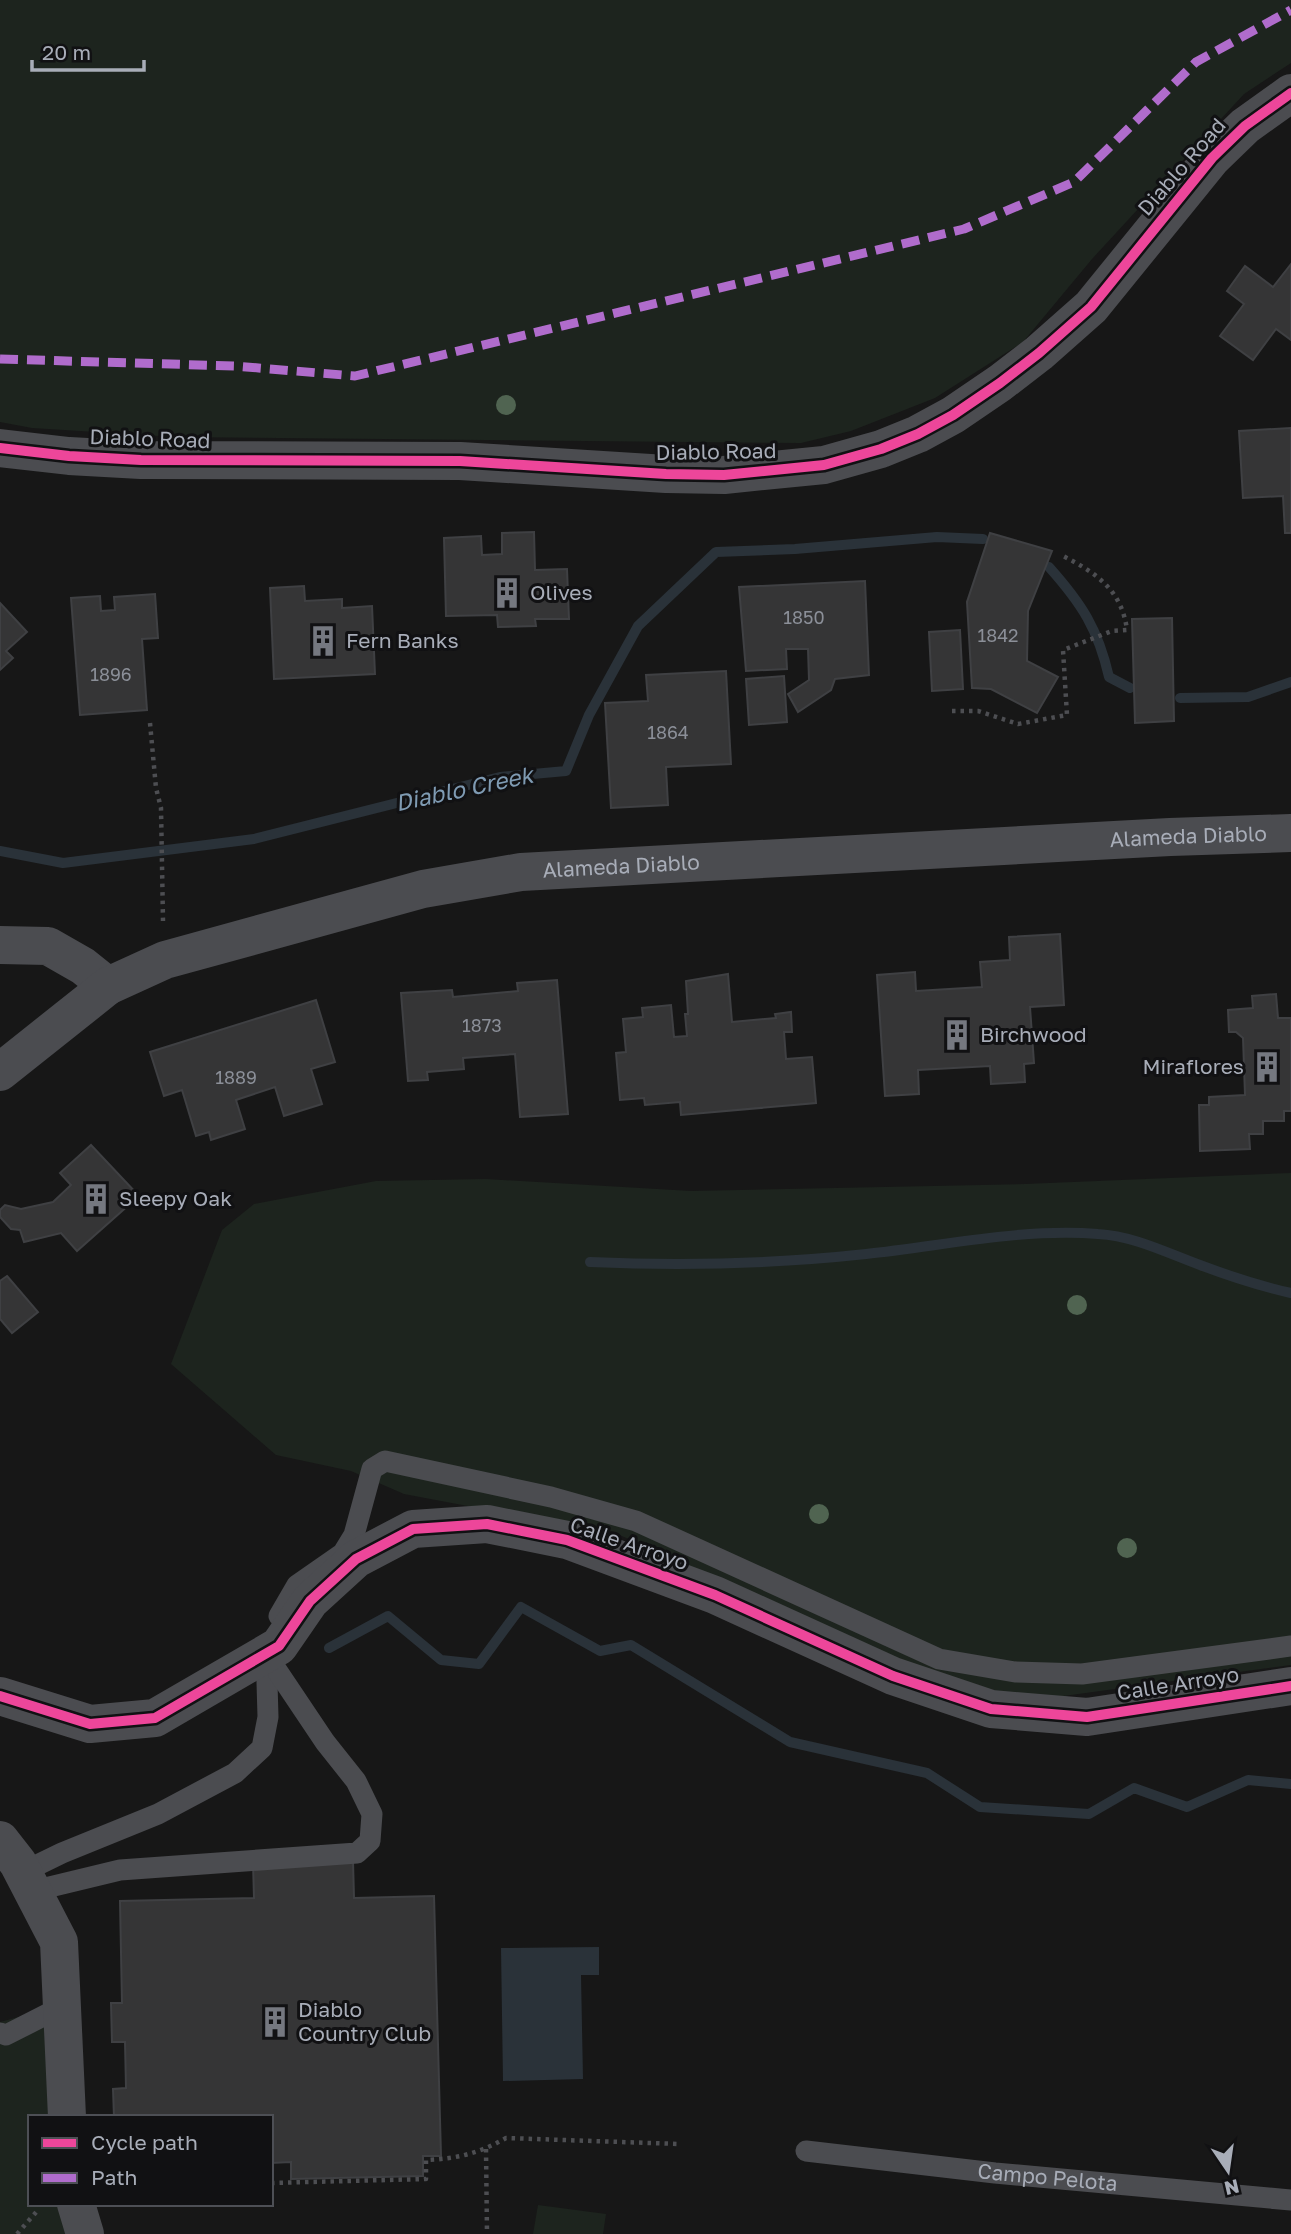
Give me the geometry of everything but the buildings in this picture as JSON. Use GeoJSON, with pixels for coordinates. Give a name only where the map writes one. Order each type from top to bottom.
{"type":"FeatureCollection","features":[{"type":"Feature","properties":{"kind":"street","name":"Diablo Road"},"geometry":{"type":"LineString","coordinates":[[0,448],[69,456],[141,460],[460,461],[666,474],[724,475],[824,465],[881,449],[918,434],[953,415],[1039,353],[1091,307],[1212,158],[1245,126],[1291,93]]}},
{"type":"Feature","properties":{"kind":"street","name":"Alameda Diablo"},"geometry":{"type":"LineString","coordinates":[[0,1072],[108,986],[165,960],[423,889],[521,872],[1291,832]]}},
{"type":"Feature","properties":{"kind":"street"},"geometry":{"type":"LineString","coordinates":[[0,945],[48,946],[83,965],[108,986]]}},
{"type":"Feature","properties":{"kind":"street","name":"Calle Arroyo"},"geometry":{"type":"LineString","coordinates":[[0,1696],[90,1724],[155,1718],[278,1646],[310,1601],[356,1559],[413,1529],[487,1524],[567,1540],[715,1595],[893,1676],[991,1709],[1087,1717],[1291,1686]]}},
{"type":"Feature","properties":{"kind":"street"},"geometry":{"type":"LineString","coordinates":[[0,1840],[19,1863],[60,1942],[67,2115]]}},
{"type":"Feature","properties":{"kind":"street"},"geometry":{"type":"LineString","coordinates":[[77,2206],[85,2234]]}},
{"type":"Feature","properties":{"kind":"lane"},"geometry":{"type":"LineString","coordinates":[[28,1882],[62,1853],[158,1814],[236,1773],[262,1748],[268,1717],[267,1636],[297,1586],[343,1553],[354,1535],[372,1469],[385,1461],[551,1497],[636,1521],[939,1659],[1015,1672],[1082,1674],[1291,1646]]}},
{"type":"Feature","properties":{"kind":"lane"},"geometry":{"type":"LineString","coordinates":[[28,1882],[120,1870],[358,1853],[370,1841],[372,1814],[356,1781],[325,1742],[266,1654]]}},
{"type":"Feature","properties":{"kind":"lane"},"geometry":{"type":"LineString","coordinates":[[0,2034],[6,2035],[63,2006]]}},
{"type":"Feature","properties":{"kind":"lane","name":"Campo Pelota"},"geometry":{"type":"LineString","coordinates":[[806,2151],[995,2173],[1291,2200]]}},
{"type":"Feature","properties":{"kind":"path"},"geometry":{"type":"LineString","coordinates":[[952,711],[978,711],[1018,724],[1068,715],[1063,650],[1112,631],[1127,631],[1120,601],[1108,586],[1063,556]]}},
{"type":"Feature","properties":{"kind":"path"},"geometry":{"type":"LineString","coordinates":[[150,723],[156,788],[161,808],[162,918]]}},
{"type":"Feature","properties":{"kind":"path"},"geometry":{"type":"LineString","coordinates":[[273,2183],[426,2179],[426,2160],[452,2160],[486,2149],[506,2138],[679,2144]]}},
{"type":"Feature","properties":{"kind":"path"},"geometry":{"type":"LineString","coordinates":[[486,2149],[487,2234]]}},
{"type":"Feature","properties":{"kind":"path"},"geometry":{"type":"LineString","coordinates":[[17,2234],[41,2206]]}},
{"type":"Feature","properties":{"kind":"shaded area"},"geometry":{"type":"Polygon","coordinates":[[[0,0],[1291,0],[1291,63],[1244,94],[1092,259],[1023,342],[935,398],[851,431],[801,443],[176,437],[32,428],[0,422],[0,0]]]}},
{"type":"Feature","properties":{"kind":"shaded area"},"geometry":{"type":"Polygon","coordinates":[[[1291,1173],[1291,1665],[1027,1701],[959,1691],[611,1531],[404,1494],[351,1471],[276,1455],[171,1364],[222,1230],[254,1204],[376,1181],[486,1179],[691,1191],[1025,1184],[1291,1173]]]}},
{"type":"Feature","properties":{"kind":"shaded area"},"geometry":{"type":"Polygon","coordinates":[[[599,1947],[599,1975],[581,1975],[583,2079],[503,2081],[501,1948],[599,1947]]]}},
{"type":"Feature","properties":{"kind":"shaded area"},"geometry":{"type":"Polygon","coordinates":[[[44,2010],[55,2115],[28,2115],[28,2206],[67,2206],[75,2234],[0,2234],[0,2022],[44,2010]]]}},
{"type":"Feature","properties":{"kind":"shaded area"},"geometry":{"type":"Polygon","coordinates":[[[538,2205],[606,2214],[603,2234],[533,2234],[538,2205]]]}},
{"type":"Feature","properties":{"kind":"waterway","name":"Diablo Creek"},"geometry":{"type":"LineString","coordinates":[[0,851],[63,863],[254,839],[500,777],[566,771],[589,715],[638,626],[716,552],[795,549],[937,537],[983,539]]}},
{"type":"Feature","properties":{"kind":"waterway","name":"Diablo Creek"},"geometry":{"type":"LineString","coordinates":[[1049,567],[1071,593],[1087,618],[1100,645],[1109,677],[1130,688]]}},
{"type":"Feature","properties":{"kind":"waterway","name":"Diablo Creek"},"geometry":{"type":"LineString","coordinates":[[1180,698],[1248,697],[1291,682]]}},
{"type":"Feature","properties":{"kind":"waterway"},"geometry":{"type":"LineString","coordinates":[[590,1262],[762,1262],[866,1254],[1040,1233],[1098,1234],[1137,1242],[1233,1277],[1291,1293]]}},
{"type":"Feature","properties":{"kind":"waterway"},"geometry":{"type":"LineString","coordinates":[[329,1648],[388,1616],[441,1660],[479,1664],[521,1607],[600,1651],[631,1645],[790,1742],[927,1773],[980,1807],[1089,1814],[1134,1788],[1187,1807],[1248,1780],[1291,1784]]}},
{"type":"Feature","properties":{"kind":"marked path"},"geometry":{"type":"LineString","coordinates":[[0,359],[235,366],[355,376],[964,229],[1074,182],[1196,62],[1291,10]]}},
{"type":"Feature","properties":{"kind":"cycle path"},"geometry":{"type":"LineString","coordinates":[[0,448],[69,456],[141,460],[460,461],[666,474],[724,475],[824,465],[881,449],[918,434],[953,415],[1039,353],[1091,307],[1212,158],[1245,126],[1291,93]]}},
{"type":"Feature","properties":{"kind":"cycle path"},"geometry":{"type":"LineString","coordinates":[[0,1696],[90,1724],[155,1718],[279,1646],[310,1601],[356,1559],[413,1529],[487,1524],[567,1540],[715,1595],[893,1676],[991,1709],[1087,1717],[1291,1686]]}},
{"type":"Feature","properties":{"kind":"place","name":"Olives"},"geometry":{"type":"Point","coordinates":[507,593]}},
{"type":"Feature","properties":{"kind":"place","name":"Fern Banks"},"geometry":{"type":"Point","coordinates":[323,641]}},
{"type":"Feature","properties":{"kind":"place","name":"Birchwood"},"geometry":{"type":"Point","coordinates":[957,1035]}},
{"type":"Feature","properties":{"kind":"place","name":"Miraflores"},"geometry":{"type":"Point","coordinates":[1267,1067]}},
{"type":"Feature","properties":{"kind":"place","name":"Sleepy Oak"},"geometry":{"type":"Point","coordinates":[96,1199]}},
{"type":"Feature","properties":{"kind":"place","name":"Diablo Country Club"},"geometry":{"type":"Point","coordinates":[275,2022]}}]}
